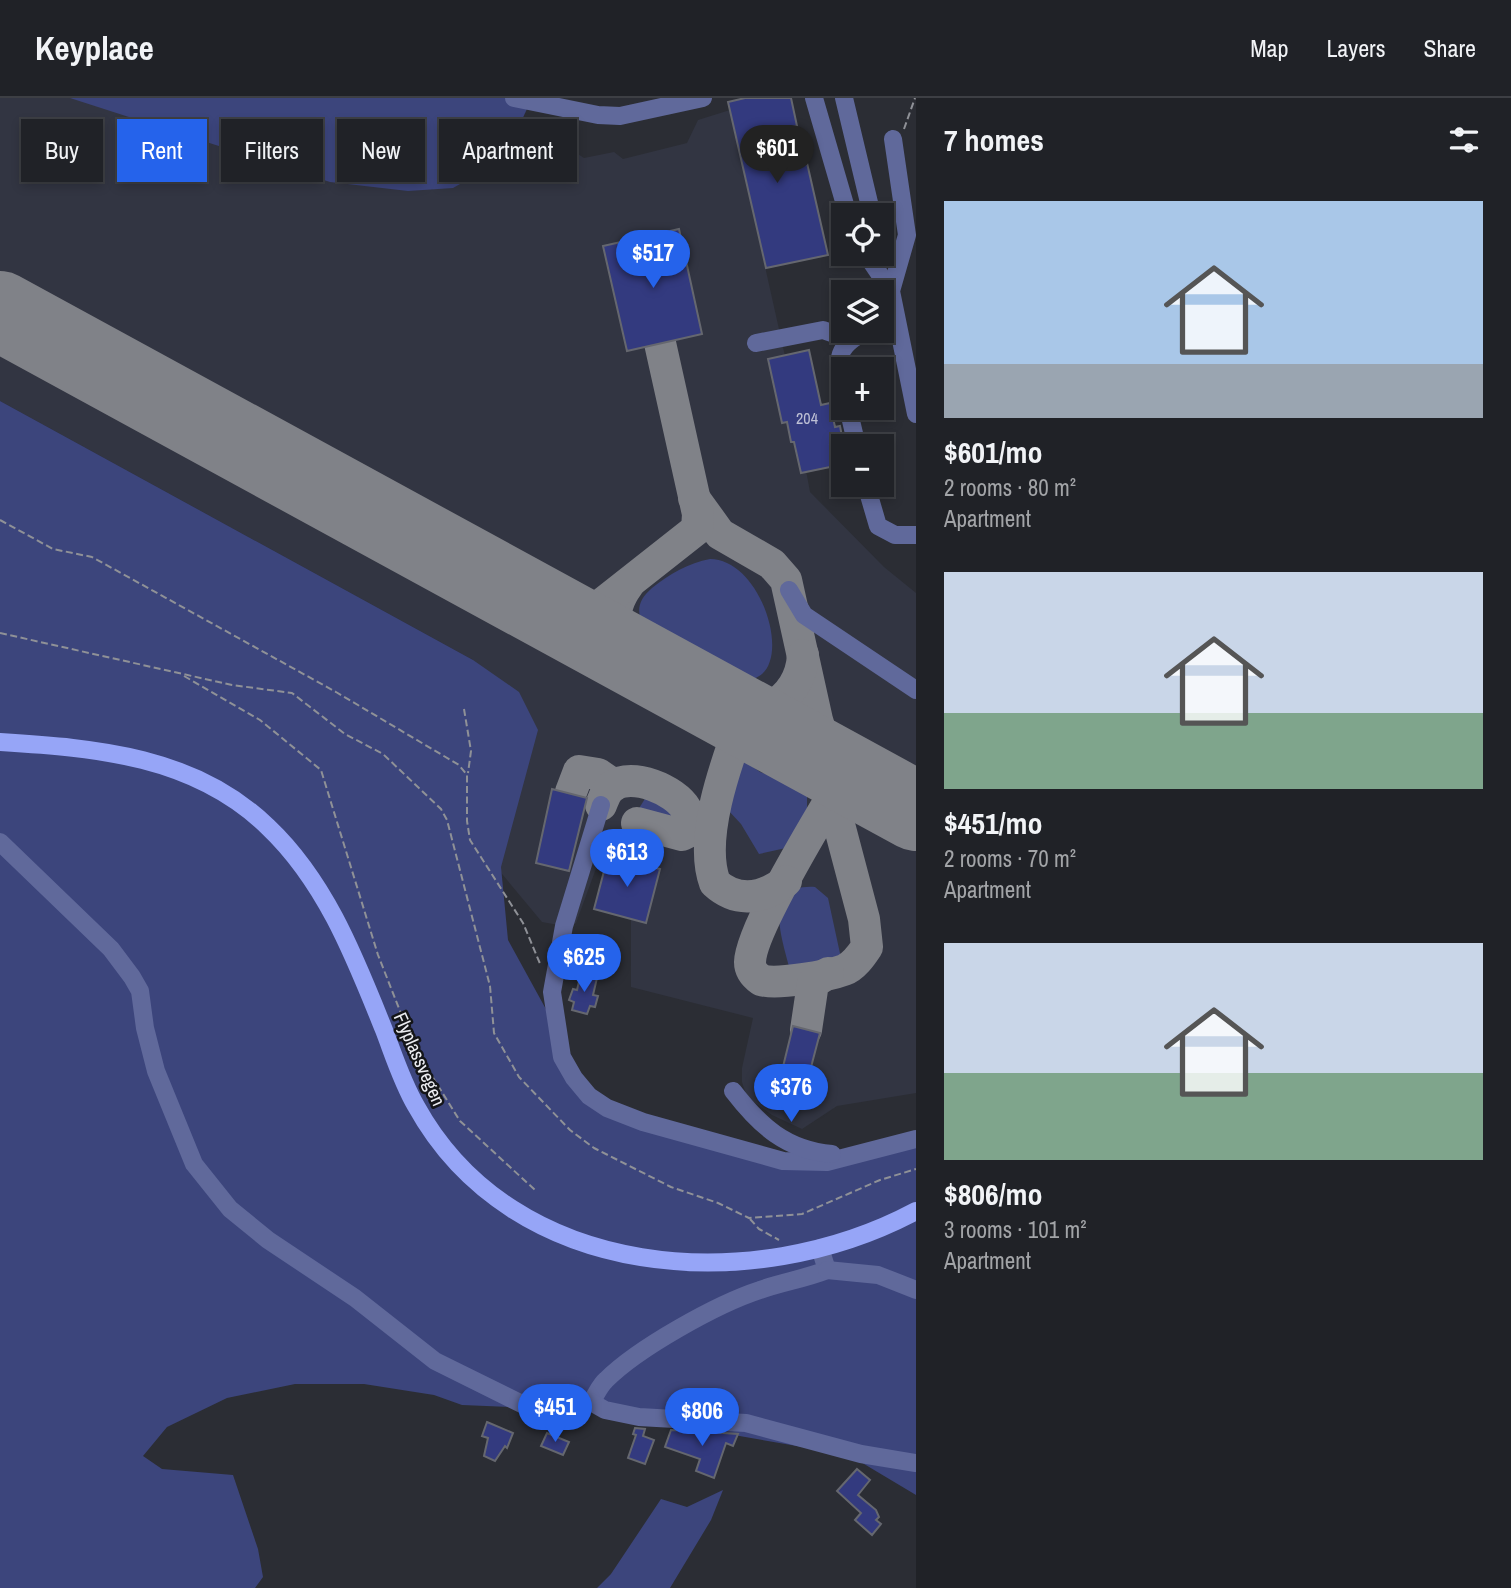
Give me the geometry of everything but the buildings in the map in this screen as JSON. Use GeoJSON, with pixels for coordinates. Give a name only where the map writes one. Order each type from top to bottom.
{"type":"FeatureCollection","features":[{"type":"Feature","properties":{"kind":"main road","name":"Flyplassvegen"},"geometry":{"type":"LineString","coordinates":[[0,742],[109,751],[170,767],[232,799],[267,826],[306,871],[334,916],[405,1084],[426,1123],[469,1177],[519,1216],[569,1239],[645,1257],[733,1261],[821,1248],[882,1228],[916,1211]]}},
{"type":"Feature","properties":{"kind":"street"},"geometry":{"type":"LineString","coordinates":[[513,98],[598,115],[620,116],[703,98]]}},
{"type":"Feature","properties":{"kind":"street"},"geometry":{"type":"LineString","coordinates":[[814,98],[845,203]]}},
{"type":"Feature","properties":{"kind":"street"},"geometry":{"type":"LineString","coordinates":[[844,98],[869,203]]}},
{"type":"Feature","properties":{"kind":"street"},"geometry":{"type":"LineString","coordinates":[[893,139],[907,235],[894,280]]}},
{"type":"Feature","properties":{"kind":"street"},"geometry":{"type":"LineString","coordinates":[[756,344],[822,330],[831,333]]}},
{"type":"Feature","properties":{"kind":"street"},"geometry":{"type":"LineString","coordinates":[[894,341],[916,414]]}},
{"type":"Feature","properties":{"kind":"street"},"geometry":{"type":"LineString","coordinates":[[870,497],[878,526],[895,535],[916,535]]}},
{"type":"Feature","properties":{"kind":"street"},"geometry":{"type":"LineString","coordinates":[[789,590],[804,615],[916,690]]}},
{"type":"Feature","properties":{"kind":"street"},"geometry":{"type":"LineString","coordinates":[[601,804],[592,825],[595,839],[564,926],[552,992],[562,1057],[589,1096],[607,1108],[642,1122],[783,1161],[805,1164],[916,1139]]}},
{"type":"Feature","properties":{"kind":"street"},"geometry":{"type":"LineString","coordinates":[[0,842],[111,949],[132,977],[140,991],[156,1071],[194,1164],[230,1209],[268,1240],[335,1283],[435,1361],[538,1412],[591,1402],[605,1410],[639,1417],[746,1423],[861,1454],[916,1464]]}},
{"type":"Feature","properties":{"kind":"street"},"geometry":{"type":"LineString","coordinates":[[733,1091],[754,1118],[789,1145],[817,1153],[849,1156]]}},
{"type":"Feature","properties":{"kind":"street"},"geometry":{"type":"LineString","coordinates":[[821,1248],[827,1270]]}},
{"type":"Feature","properties":{"kind":"street"},"geometry":{"type":"LineString","coordinates":[[591,1402],[606,1380],[654,1345],[730,1301],[762,1289],[802,1280],[827,1270],[878,1275],[916,1290]]}},
{"type":"Feature","properties":{"kind":"path"},"geometry":{"type":"LineString","coordinates":[[893,139],[908,125],[909,111],[915,98]]}},
{"type":"Feature","properties":{"kind":"path"},"geometry":{"type":"LineString","coordinates":[[0,520],[53,549],[92,557],[336,692],[459,765],[467,775]]}},
{"type":"Feature","properties":{"kind":"path"},"geometry":{"type":"LineString","coordinates":[[0,633],[232,685],[292,693],[345,734],[383,754],[424,793],[447,820],[490,986],[494,1033],[519,1077],[570,1130],[594,1148],[671,1187],[718,1203],[749,1218],[758,1229],[798,1253]]}},
{"type":"Feature","properties":{"kind":"path"},"geometry":{"type":"LineString","coordinates":[[180,673],[260,720],[321,770],[378,955],[415,1049],[460,1121],[535,1190]]}},
{"type":"Feature","properties":{"kind":"path"},"geometry":{"type":"LineString","coordinates":[[464,709],[471,751],[467,775],[467,821],[470,840],[523,923],[542,969]]}},
{"type":"Feature","properties":{"kind":"path"},"geometry":{"type":"LineString","coordinates":[[749,1218],[802,1214],[880,1180],[916,1169]]}},
{"type":"Feature","properties":{"kind":"shaded area"},"geometry":{"type":"Polygon","coordinates":[[[0,98],[232,98],[313,119],[221,119],[221,182],[323,182],[323,122],[337,125],[337,182],[425,182],[425,148],[439,152],[439,182],[577,182],[577,153],[584,158],[614,152],[623,159],[687,143],[698,120],[730,110],[785,356],[810,492],[884,567],[916,593],[916,1093],[837,1106],[802,1129],[772,1115],[747,1097],[742,1082],[742,1068],[753,1018],[631,987],[631,919],[608,856],[601,855],[576,923],[570,927],[542,922],[472,838],[473,660],[0,401],[0,98]]]}},
{"type":"Feature","properties":{"kind":"shaded area"},"geometry":{"type":"Polygon","coordinates":[[[70,98],[532,98],[522,119],[439,119],[439,182],[464,182],[453,188],[408,191],[330,182],[323,180],[323,119],[221,119],[221,147],[207,142],[207,119],[135,119],[70,98]]]}},
{"type":"Feature","properties":{"kind":"shaded area"},"geometry":{"type":"Polygon","coordinates":[[[0,401],[473,660],[519,692],[538,730],[501,867],[508,940],[553,1022],[580,1095],[799,1159],[916,1137],[916,1495],[849,1455],[590,1410],[462,1405],[434,1395],[364,1384],[295,1384],[227,1398],[167,1427],[143,1456],[162,1469],[233,1475],[258,1549],[263,1577],[255,1588],[0,1588],[0,401]]]}},
{"type":"Feature","properties":{"kind":"shaded area"},"geometry":{"type":"Polygon","coordinates":[[[710,559],[731,565],[749,581],[762,603],[770,627],[772,650],[767,669],[753,679],[730,677],[680,653],[648,630],[640,617],[641,603],[652,588],[694,563],[710,559]]]}},
{"type":"Feature","properties":{"kind":"shaded area"},"geometry":{"type":"Polygon","coordinates":[[[746,757],[746,762],[760,772],[807,789],[807,823],[795,846],[759,854],[741,824],[727,809],[735,768],[746,757]]]}},
{"type":"Feature","properties":{"kind":"shaded area"},"geometry":{"type":"Polygon","coordinates":[[[646,797],[673,806],[672,818],[638,810],[646,797]]]}},
{"type":"Feature","properties":{"kind":"shaded area"},"geometry":{"type":"Polygon","coordinates":[[[815,887],[828,898],[841,958],[839,961],[803,969],[789,966],[780,927],[782,903],[788,894],[799,888],[815,887]]]}},
{"type":"Feature","properties":{"kind":"shaded area"},"geometry":{"type":"Polygon","coordinates":[[[723,1490],[711,1520],[670,1588],[597,1588],[611,1574],[661,1499],[687,1507],[723,1490]]]}},
{"type":"Feature","properties":{"kind":"taxiway"},"geometry":{"type":"LineString","coordinates":[[538,604],[572,613],[598,607],[697,529],[698,514],[660,343]]}},
{"type":"Feature","properties":{"kind":"taxiway"},"geometry":{"type":"LineString","coordinates":[[694,498],[720,534],[772,564],[786,580],[817,720],[835,779],[833,795],[836,813],[864,919],[867,947],[848,968],[802,979],[761,980],[751,967],[753,947],[785,879],[833,795],[848,784],[866,784]]}},
{"type":"Feature","properties":{"kind":"taxiway"},"geometry":{"type":"LineString","coordinates":[[628,585],[617,608],[617,627],[627,645],[644,663]]}},
{"type":"Feature","properties":{"kind":"taxiway"},"geometry":{"type":"LineString","coordinates":[[786,881],[760,895],[742,896],[724,890],[715,883],[710,844],[717,800],[743,717],[766,709],[785,696],[797,678],[803,655]]}},
{"type":"Feature","properties":{"kind":"taxiway"},"geometry":{"type":"LineString","coordinates":[[571,792],[579,771],[598,774],[614,785]]}},
{"type":"Feature","properties":{"kind":"taxiway"},"geometry":{"type":"LineString","coordinates":[[601,805],[613,786],[621,782],[642,782],[673,795],[680,802],[686,809],[690,831],[682,835],[637,823]]}},
{"type":"Feature","properties":{"kind":"taxiway"},"geometry":{"type":"LineString","coordinates":[[806,1030],[813,983],[828,973]]}},
{"type":"Feature","properties":{"kind":"runway"},"geometry":{"type":"LineString","coordinates":[[0,311],[916,811]]}}]}
